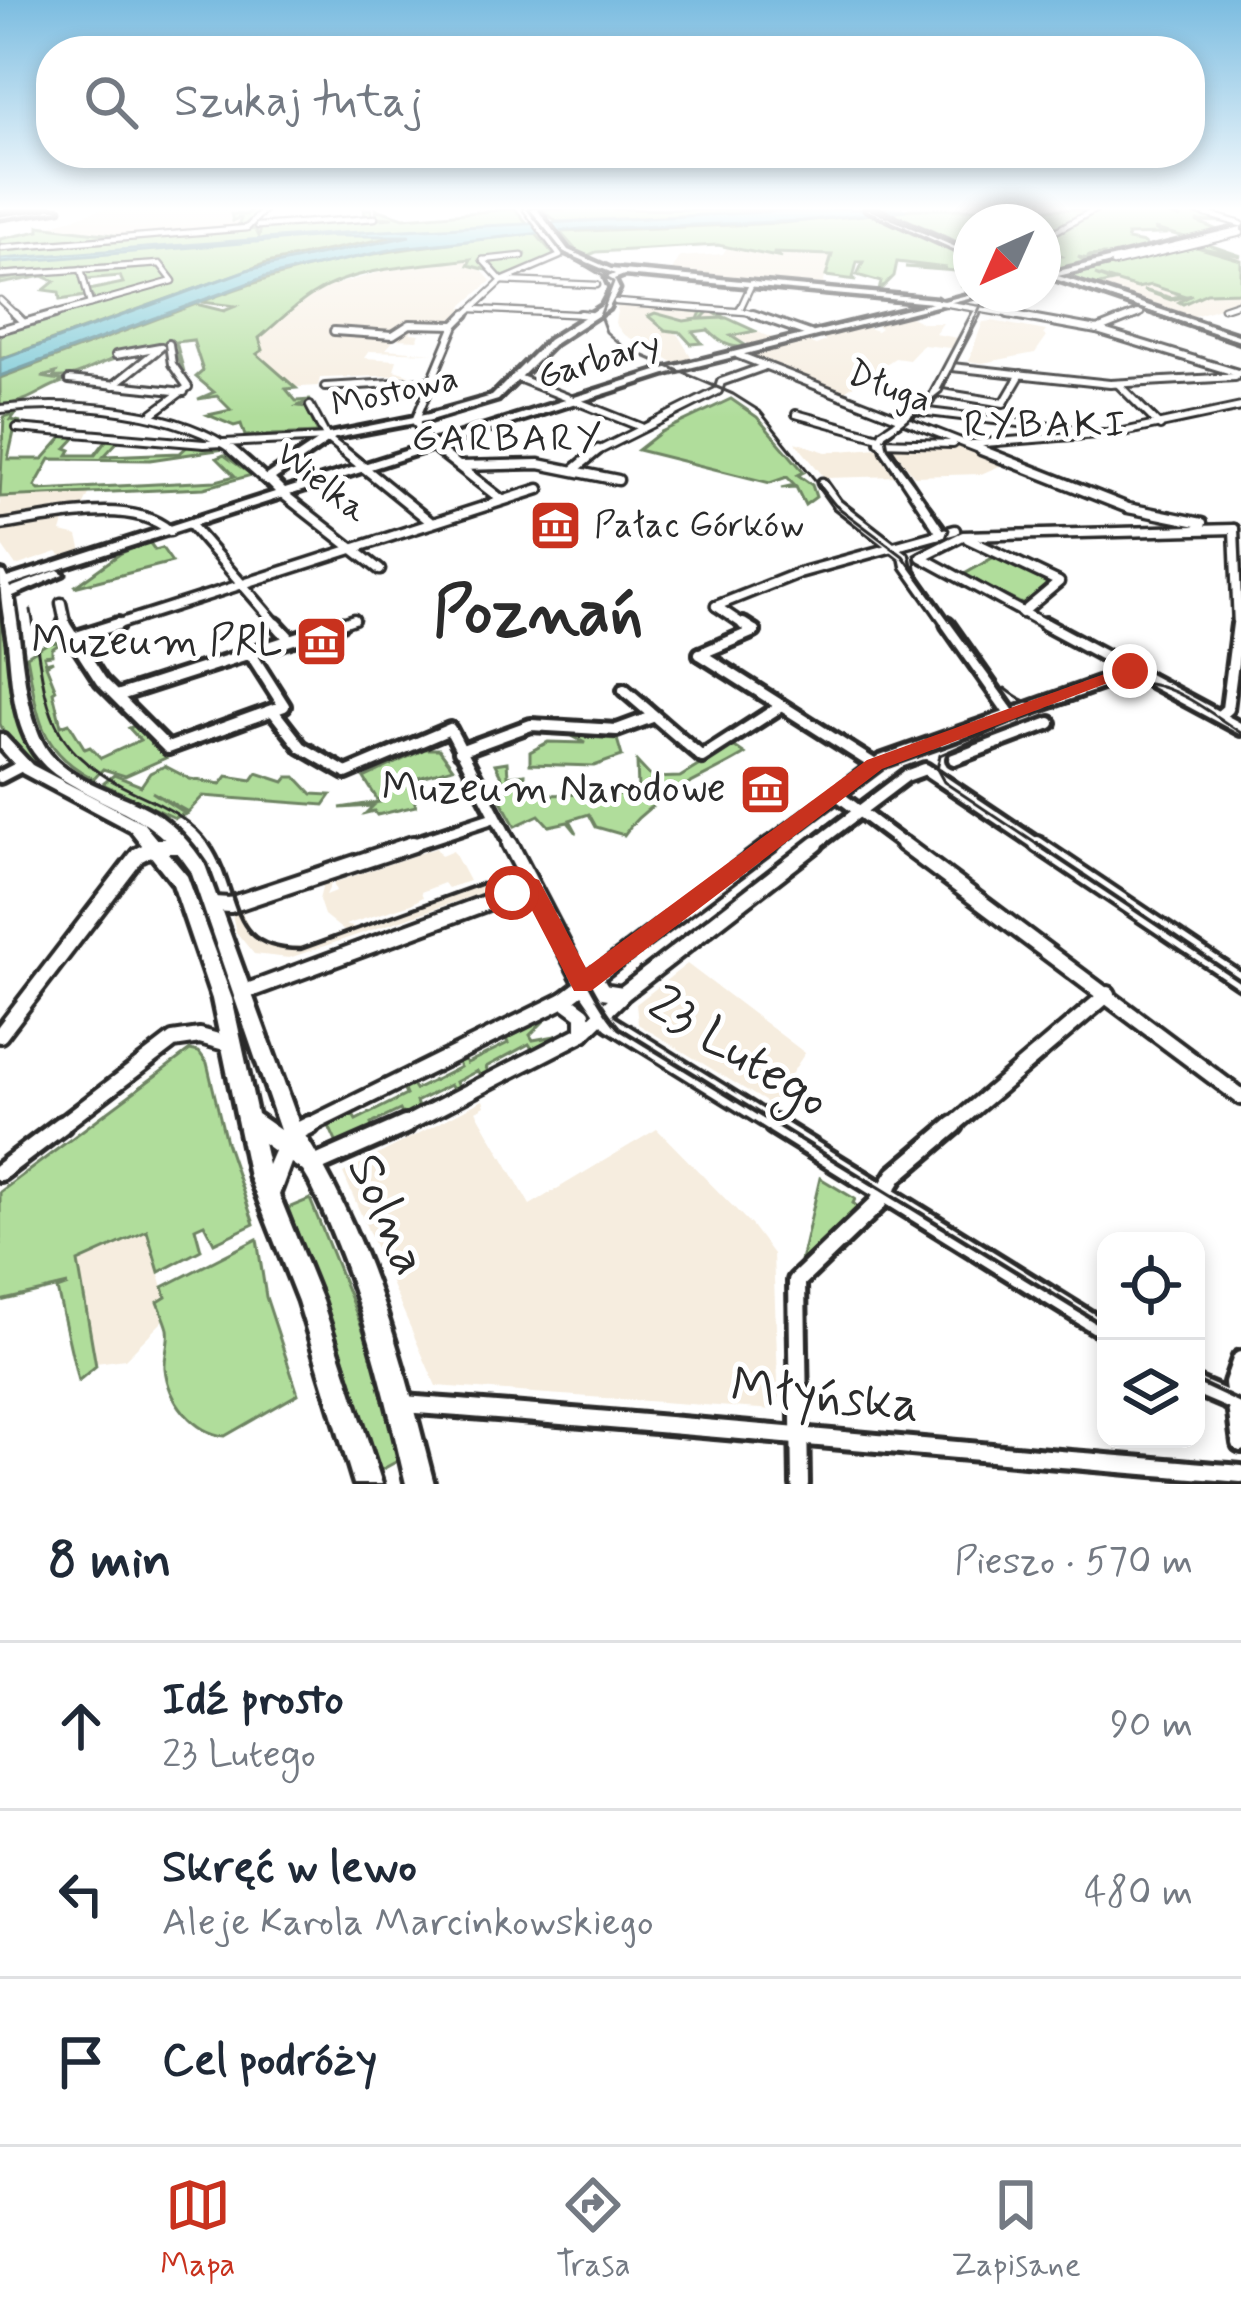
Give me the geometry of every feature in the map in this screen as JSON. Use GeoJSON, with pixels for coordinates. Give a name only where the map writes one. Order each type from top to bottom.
{"type":"FeatureCollection","features":[{"type":"Feature","properties":{"kind":"street"},"geometry":{"type":"LineString","coordinates":[[84,278],[91,304]]}},
{"type":"Feature","properties":{"kind":"street"},"geometry":{"type":"LineString","coordinates":[[0,330],[153,288],[171,278]]}},
{"type":"Feature","properties":{"kind":"street"},"geometry":{"type":"LineString","coordinates":[[500,278],[597,285]]}},
{"type":"Feature","properties":{"kind":"street"},"geometry":{"type":"LineString","coordinates":[[502,500],[431,446],[415,421],[455,325],[507,278]]}},
{"type":"Feature","properties":{"kind":"street","name":"Mostowa"},"geometry":{"type":"LineString","coordinates":[[267,481],[327,438],[415,421],[492,399],[551,342],[605,307],[614,291],[610,278]]}},
{"type":"Feature","properties":{"kind":"street"},"geometry":{"type":"LineString","coordinates":[[688,278],[953,307]]}},
{"type":"Feature","properties":{"kind":"street"},"geometry":{"type":"LineString","coordinates":[[739,311],[752,283]]}},
{"type":"Feature","properties":{"kind":"street"},"geometry":{"type":"LineString","coordinates":[[1061,283],[1241,342]]}},
{"type":"Feature","properties":{"kind":"street"},"geometry":{"type":"LineString","coordinates":[[1061,283],[1241,342]]}},
{"type":"Feature","properties":{"kind":"street"},"geometry":{"type":"LineString","coordinates":[[934,304],[953,297]]}},
{"type":"Feature","properties":{"kind":"street"},"geometry":{"type":"LineString","coordinates":[[0,300],[23,322]]}},
{"type":"Feature","properties":{"kind":"street","name":"Garbary"},"geometry":{"type":"LineString","coordinates":[[3,590],[190,524],[672,369],[953,300]]}},
{"type":"Feature","properties":{"kind":"street"},"geometry":{"type":"LineString","coordinates":[[616,302],[739,311],[810,334]]}},
{"type":"Feature","properties":{"kind":"street"},"geometry":{"type":"LineString","coordinates":[[1223,308],[1241,302]]}},
{"type":"Feature","properties":{"kind":"street"},"geometry":{"type":"LineString","coordinates":[[473,309],[590,315]]}},
{"type":"Feature","properties":{"kind":"street"},"geometry":{"type":"LineString","coordinates":[[879,440],[935,392],[968,342],[978,312]]}},
{"type":"Feature","properties":{"kind":"street"},"geometry":{"type":"LineString","coordinates":[[984,312],[1097,330],[1241,375]]}},
{"type":"Feature","properties":{"kind":"street"},"geometry":{"type":"LineString","coordinates":[[1097,330],[1141,313]]}},
{"type":"Feature","properties":{"kind":"street"},"geometry":{"type":"LineString","coordinates":[[556,315],[573,318],[577,324]]}},
{"type":"Feature","properties":{"kind":"street"},"geometry":{"type":"LineString","coordinates":[[334,331],[393,335],[410,325],[455,325]]}},
{"type":"Feature","properties":{"kind":"street"},"geometry":{"type":"LineString","coordinates":[[116,355],[166,346]]}},
{"type":"Feature","properties":{"kind":"street"},"geometry":{"type":"LineString","coordinates":[[114,385],[166,346]]}},
{"type":"Feature","properties":{"kind":"street"},"geometry":{"type":"LineString","coordinates":[[152,414],[188,386],[166,346]]}},
{"type":"Feature","properties":{"kind":"street","name":"Długa"},"geometry":{"type":"LineString","coordinates":[[738,355],[1136,510],[1237,529]]}},
{"type":"Feature","properties":{"kind":"street"},"geometry":{"type":"LineString","coordinates":[[575,469],[604,445],[763,367]]}},
{"type":"Feature","properties":{"kind":"street"},"geometry":{"type":"LineString","coordinates":[[952,367],[1118,383],[1241,375]]}},
{"type":"Feature","properties":{"kind":"street"},"geometry":{"type":"LineString","coordinates":[[935,392],[1004,404],[1021,374]]}},
{"type":"Feature","properties":{"kind":"street"},"geometry":{"type":"LineString","coordinates":[[518,378],[641,427]]}},
{"type":"Feature","properties":{"kind":"street"},"geometry":{"type":"LineString","coordinates":[[69,380],[184,392]]}},
{"type":"Feature","properties":{"kind":"street"},"geometry":{"type":"LineString","coordinates":[[325,387],[428,381]]}},
{"type":"Feature","properties":{"kind":"street"},"geometry":{"type":"LineString","coordinates":[[1118,383],[1160,426]]}},
{"type":"Feature","properties":{"kind":"street"},"geometry":{"type":"LineString","coordinates":[[310,406],[327,438],[432,523]]}},
{"type":"Feature","properties":{"kind":"street"},"geometry":{"type":"LineString","coordinates":[[0,411],[27,407],[152,414],[196,424],[224,440]]}},
{"type":"Feature","properties":{"kind":"street"},"geometry":{"type":"LineString","coordinates":[[796,414],[879,440],[961,444],[1100,435],[1241,407]]}},
{"type":"Feature","properties":{"kind":"street"},"geometry":{"type":"LineString","coordinates":[[917,411],[1100,435]]}},
{"type":"Feature","properties":{"kind":"street"},"geometry":{"type":"LineString","coordinates":[[17,428],[92,430],[199,444],[327,438]]}},
{"type":"Feature","properties":{"kind":"street","name":"Wielka"},"geometry":{"type":"LineString","coordinates":[[224,440],[267,481],[380,570]]}},
{"type":"Feature","properties":{"kind":"street"},"geometry":{"type":"LineString","coordinates":[[879,440],[941,533]]}},
{"type":"Feature","properties":{"kind":"street"},"geometry":{"type":"LineString","coordinates":[[460,466],[502,463],[575,469],[618,480]]}},
{"type":"Feature","properties":{"kind":"street"},"geometry":{"type":"LineString","coordinates":[[822,483],[837,504],[896,549],[1011,715]]}},
{"type":"Feature","properties":{"kind":"street"},"geometry":{"type":"LineString","coordinates":[[70,639],[538,490]]}},
{"type":"Feature","properties":{"kind":"street"},"geometry":{"type":"LineString","coordinates":[[0,525],[91,514],[152,516],[170,531]]}},
{"type":"Feature","properties":{"kind":"street"},"geometry":{"type":"LineString","coordinates":[[190,524],[288,637]]}},
{"type":"Feature","properties":{"kind":"street"},"geometry":{"type":"LineString","coordinates":[[874,765],[700,654],[754,631],[716,606],[805,571],[941,533],[1237,529],[1238,629],[1227,709],[1219,716]]}},
{"type":"Feature","properties":{"kind":"street"},"geometry":{"type":"LineString","coordinates":[[959,533],[921,557],[1241,729]]}},
{"type":"Feature","properties":{"kind":"street"},"geometry":{"type":"LineString","coordinates":[[959,533],[1059,582],[1022,613]]}},
{"type":"Feature","properties":{"kind":"street","name":"Garbary"},"geometry":{"type":"LineString","coordinates":[[3,590],[32,586],[87,559]]}},
{"type":"Feature","properties":{"kind":"street"},"geometry":{"type":"LineString","coordinates":[[3,590],[30,729],[42,754],[178,839]]}},
{"type":"Feature","properties":{"kind":"street"},"geometry":{"type":"LineString","coordinates":[[62,603],[60,620],[70,639],[167,748],[279,708],[249,651]]}},
{"type":"Feature","properties":{"kind":"street"},"geometry":{"type":"LineString","coordinates":[[118,696],[354,619]]}},
{"type":"Feature","properties":{"kind":"street"},"geometry":{"type":"LineString","coordinates":[[268,1194],[289,1142],[564,1000],[874,765],[1135,671]]}},
{"type":"Feature","properties":{"kind":"street"},"geometry":{"type":"LineString","coordinates":[[624,690],[702,757],[781,706]]}},
{"type":"Feature","properties":{"kind":"street","name":"23 Lutego"},"geometry":{"type":"LineString","coordinates":[[279,708],[302,747],[346,773],[450,729],[531,886],[588,980],[603,1016],[1097,1325]]}},
{"type":"Feature","properties":{"kind":"street"},"geometry":{"type":"LineString","coordinates":[[460,751],[539,725],[617,730],[652,717]]}},
{"type":"Feature","properties":{"kind":"street"},"geometry":{"type":"LineString","coordinates":[[954,760],[1050,723],[1042,717]]}},
{"type":"Feature","properties":{"kind":"street"},"geometry":{"type":"LineString","coordinates":[[0,739],[23,765],[123,818],[156,846],[190,900],[232,1045],[250,1121],[250,1145],[337,1378],[368,1484]]}},
{"type":"Feature","properties":{"kind":"street"},"geometry":{"type":"LineString","coordinates":[[898,755],[1241,981]]}},
{"type":"Feature","properties":{"kind":"street"},"geometry":{"type":"LineString","coordinates":[[0,777],[23,765]]}},
{"type":"Feature","properties":{"kind":"street"},"geometry":{"type":"LineString","coordinates":[[250,1121],[289,1142],[314,1165],[362,1147],[583,1033],[624,993],[861,810],[920,771]]}},
{"type":"Feature","properties":{"kind":"street"},"geometry":{"type":"LineString","coordinates":[[836,794],[1241,1096]]}},
{"type":"Feature","properties":{"kind":"street"},"geometry":{"type":"LineString","coordinates":[[213,904],[236,904],[495,817]]}},
{"type":"Feature","properties":{"kind":"street"},"geometry":{"type":"LineString","coordinates":[[0,1035],[138,855],[178,839]]}},
{"type":"Feature","properties":{"kind":"street","name":"Solna"},"geometry":{"type":"LineString","coordinates":[[178,839],[213,904],[289,1142]]}},
{"type":"Feature","properties":{"kind":"street"},"geometry":{"type":"LineString","coordinates":[[242,993],[531,886]]}},
{"type":"Feature","properties":{"kind":"street"},"geometry":{"type":"LineString","coordinates":[[588,980],[603,991],[624,993]]}},
{"type":"Feature","properties":{"kind":"street"},"geometry":{"type":"LineString","coordinates":[[800,1484],[796,1281],[896,1175],[1108,994]]}},
{"type":"Feature","properties":{"kind":"street"},"geometry":{"type":"LineString","coordinates":[[564,1000],[583,1014],[583,1033]]}},
{"type":"Feature","properties":{"kind":"street"},"geometry":{"type":"LineString","coordinates":[[0,1172],[173,1040],[200,1036],[232,1045]]}},
{"type":"Feature","properties":{"kind":"street","name":"Solna"},"geometry":{"type":"LineString","coordinates":[[314,1165],[371,1293],[420,1484]]}},
{"type":"Feature","properties":{"kind":"street"},"geometry":{"type":"LineString","coordinates":[[1241,1360],[1233,1377],[1241,1443]]}},
{"type":"Feature","properties":{"kind":"street"},"geometry":{"type":"LineString","coordinates":[[1205,1390],[1236,1403]]}},
{"type":"Feature","properties":{"kind":"street","name":"Młyńska"},"geometry":{"type":"LineString","coordinates":[[401,1403],[1241,1474]]}},
{"type":"Feature","properties":{"kind":"shaded area"},"geometry":{"type":"Polygon","coordinates":[[[358,278],[491,281],[461,307],[468,309],[446,329],[415,327],[410,333],[420,334],[417,340],[395,339],[386,349],[434,353],[369,351],[364,358],[397,360],[394,370],[410,375],[320,378],[318,386],[285,388],[257,354],[261,331],[287,305],[313,291],[358,278]]]}},
{"type":"Feature","properties":{"kind":"shaded area"},"geometry":{"type":"Polygon","coordinates":[[[750,278],[825,278],[823,284],[750,278]]]}},
{"type":"Feature","properties":{"kind":"shaded area"},"geometry":{"type":"Polygon","coordinates":[[[1092,278],[1241,278],[1241,301],[1188,318],[1101,289],[1092,278]]]}},
{"type":"Feature","properties":{"kind":"shaded area"},"geometry":{"type":"Polygon","coordinates":[[[618,305],[712,312],[774,339],[752,346],[714,328],[676,332],[692,358],[673,362],[623,334],[615,323],[618,305]]]}},
{"type":"Feature","properties":{"kind":"shaded area"},"geometry":{"type":"Polygon","coordinates":[[[906,315],[923,323],[943,323],[935,334],[964,339],[959,349],[923,345],[909,360],[895,358],[840,394],[749,353],[802,340],[816,345],[826,341],[816,337],[862,326],[877,331],[881,328],[872,323],[906,315]]]}},
{"type":"Feature","properties":{"kind":"shaded area"},"geometry":{"type":"Polygon","coordinates":[[[983,322],[1046,331],[1043,335],[1047,336],[1035,353],[982,363],[968,361],[983,322]]]}},
{"type":"Feature","properties":{"kind":"shaded area"},"geometry":{"type":"Polygon","coordinates":[[[795,442],[826,452],[878,448],[898,476],[825,478],[795,442]]]}},
{"type":"Feature","properties":{"kind":"shaded area"},"geometry":{"type":"Polygon","coordinates":[[[960,446],[1004,464],[981,474],[914,476],[892,447],[960,446]]]}},
{"type":"Feature","properties":{"kind":"shaded area"},"geometry":{"type":"Polygon","coordinates":[[[90,492],[81,511],[73,508],[72,512],[0,521],[0,497],[90,492]]]}},
{"type":"Feature","properties":{"kind":"shaded area"},"geometry":{"type":"Polygon","coordinates":[[[64,522],[61,532],[78,536],[82,552],[63,558],[57,552],[16,566],[0,543],[0,529],[64,522]]]}},
{"type":"Feature","properties":{"kind":"shaded area"},"geometry":{"type":"Polygon","coordinates":[[[436,848],[441,856],[453,851],[469,881],[448,888],[444,883],[421,892],[423,897],[411,904],[345,925],[356,928],[486,881],[504,878],[502,886],[289,958],[254,954],[236,932],[231,910],[241,911],[255,939],[275,948],[305,946],[344,931],[324,915],[319,900],[323,884],[333,880],[326,895],[336,891],[333,883],[436,848]]]}},
{"type":"Feature","properties":{"kind":"shaded area"},"geometry":{"type":"Polygon","coordinates":[[[687,964],[805,1053],[771,1105],[638,1024],[636,1004],[687,964]]]}},
{"type":"Feature","properties":{"kind":"shaded area"},"geometry":{"type":"Polygon","coordinates":[[[483,1100],[485,1106],[476,1111],[530,1205],[657,1129],[752,1226],[773,1254],[779,1404],[774,1410],[436,1386],[343,1173],[483,1100]]]}},
{"type":"Feature","properties":{"kind":"shaded area"},"geometry":{"type":"Polygon","coordinates":[[[147,1231],[166,1298],[158,1302],[164,1320],[125,1359],[96,1363],[78,1262],[147,1231]]]}},
{"type":"Feature","properties":{"kind":"green space"},"geometry":{"type":"Polygon","coordinates":[[[48,278],[80,278],[85,296],[60,300],[59,292],[44,290],[55,281],[48,278]]]}},
{"type":"Feature","properties":{"kind":"green space"},"geometry":{"type":"Polygon","coordinates":[[[121,278],[225,278],[0,359],[0,333],[95,301],[89,290],[123,283],[121,278]]]}},
{"type":"Feature","properties":{"kind":"green space"},"geometry":{"type":"Polygon","coordinates":[[[272,278],[348,278],[308,297],[259,338],[263,350],[257,354],[296,388],[286,389],[296,401],[311,400],[298,406],[306,407],[318,433],[245,436],[241,424],[234,426],[208,415],[231,410],[217,396],[198,399],[214,392],[196,377],[203,371],[193,340],[176,342],[184,372],[172,344],[142,346],[155,350],[70,376],[42,377],[66,381],[0,405],[0,378],[196,304],[224,311],[236,306],[201,302],[272,278]]]}},
{"type":"Feature","properties":{"kind":"green space"},"geometry":{"type":"Polygon","coordinates":[[[1072,278],[1113,282],[1090,287],[1072,278]]]}},
{"type":"Feature","properties":{"kind":"green space"},"geometry":{"type":"Polygon","coordinates":[[[1106,278],[1241,278],[1241,292],[1207,293],[1183,304],[1179,302],[1192,295],[1171,300],[1143,290],[1172,298],[1182,295],[1151,285],[1137,288],[1106,278]]]}},
{"type":"Feature","properties":{"kind":"green space"},"geometry":{"type":"Polygon","coordinates":[[[649,307],[708,312],[701,319],[724,318],[712,312],[731,313],[716,313],[755,331],[731,336],[748,347],[726,344],[708,330],[693,332],[702,343],[691,344],[680,332],[665,330],[648,316],[655,313],[684,321],[698,319],[701,312],[649,307]]]}},
{"type":"Feature","properties":{"kind":"green space"},"geometry":{"type":"Polygon","coordinates":[[[731,399],[757,417],[804,472],[798,475],[812,485],[816,497],[805,505],[796,487],[781,488],[795,485],[787,477],[770,483],[638,450],[661,432],[731,399]]]}},
{"type":"Feature","properties":{"kind":"green space"},"geometry":{"type":"Polygon","coordinates":[[[16,413],[11,420],[21,422],[16,423],[8,459],[43,459],[66,433],[80,433],[66,448],[71,450],[68,455],[95,455],[108,438],[120,439],[104,456],[180,453],[189,445],[224,449],[150,460],[50,459],[35,486],[39,490],[216,481],[235,476],[217,458],[224,455],[252,475],[204,488],[0,497],[4,417],[16,413]]]}},
{"type":"Feature","properties":{"kind":"green space"},"geometry":{"type":"Polygon","coordinates":[[[149,542],[155,550],[162,548],[172,562],[74,587],[121,553],[149,542]]]}},
{"type":"Feature","properties":{"kind":"green space"},"geometry":{"type":"Polygon","coordinates":[[[994,557],[1045,579],[1047,587],[1024,605],[963,575],[994,557]]]}},
{"type":"Feature","properties":{"kind":"green space"},"geometry":{"type":"Polygon","coordinates":[[[0,615],[23,733],[39,760],[84,787],[79,791],[23,756],[0,724],[0,615]]]}},
{"type":"Feature","properties":{"kind":"green space"},"geometry":{"type":"Polygon","coordinates":[[[62,642],[52,649],[52,655],[44,656],[46,663],[53,661],[46,665],[56,690],[61,726],[69,723],[85,749],[90,747],[101,758],[140,740],[129,728],[134,726],[161,752],[172,755],[125,776],[103,769],[94,779],[61,756],[43,728],[27,656],[48,643],[62,642]]]}},
{"type":"Feature","properties":{"kind":"green space"},"geometry":{"type":"Polygon","coordinates":[[[572,736],[617,739],[622,756],[594,766],[530,764],[530,752],[548,742],[585,743],[572,736]]]}},
{"type":"Feature","properties":{"kind":"green space"},"geometry":{"type":"Polygon","coordinates":[[[732,745],[745,754],[663,799],[624,835],[596,827],[589,814],[570,820],[577,833],[568,822],[549,826],[539,815],[515,826],[493,786],[504,782],[495,764],[507,762],[508,776],[525,774],[524,795],[623,794],[638,790],[637,762],[652,778],[680,777],[732,745]]]}},
{"type":"Feature","properties":{"kind":"green space"},"geometry":{"type":"Polygon","coordinates":[[[425,749],[439,749],[453,768],[408,781],[416,806],[377,815],[366,813],[373,806],[340,808],[379,802],[364,778],[425,749]]]}},
{"type":"Feature","properties":{"kind":"green space"},"geometry":{"type":"Polygon","coordinates":[[[165,766],[190,779],[221,784],[227,776],[252,780],[257,773],[284,782],[296,777],[312,794],[331,795],[324,805],[203,796],[188,812],[152,792],[186,814],[175,818],[103,784],[114,775],[141,786],[150,773],[165,766]]]}},
{"type":"Feature","properties":{"kind":"green space"},"geometry":{"type":"Polygon","coordinates":[[[556,1009],[530,1035],[533,1040],[572,1033],[534,1052],[529,1044],[486,1067],[489,1075],[482,1079],[477,1071],[456,1082],[459,1090],[455,1092],[450,1085],[416,1102],[419,1110],[404,1118],[400,1110],[371,1124],[374,1133],[339,1148],[328,1124],[351,1112],[356,1120],[406,1095],[402,1086],[410,1082],[415,1090],[460,1067],[456,1059],[462,1056],[467,1063],[508,1043],[504,1035],[556,1009]]]}},
{"type":"Feature","properties":{"kind":"green space"},"geometry":{"type":"Polygon","coordinates":[[[190,1050],[199,1052],[207,1063],[226,1142],[254,1224],[214,1243],[204,1224],[195,1228],[201,1250],[159,1272],[147,1231],[78,1262],[96,1366],[78,1381],[57,1289],[68,1285],[0,1301],[0,1192],[190,1050]]]}},
{"type":"Feature","properties":{"kind":"green space"},"geometry":{"type":"Polygon","coordinates":[[[820,1178],[855,1199],[859,1208],[801,1261],[820,1178]]]}},
{"type":"Feature","properties":{"kind":"green space"},"geometry":{"type":"Polygon","coordinates":[[[310,1199],[368,1342],[403,1458],[379,1471],[343,1355],[288,1208],[310,1199]]]}},
{"type":"Feature","properties":{"kind":"green space"},"geometry":{"type":"Polygon","coordinates":[[[257,1239],[266,1297],[298,1394],[225,1436],[193,1421],[171,1391],[165,1368],[168,1329],[158,1302],[166,1297],[163,1287],[257,1239]]]}},
{"type":"Feature","properties":{"kind":"water"},"geometry":{"type":"Polygon","coordinates":[[[224,278],[262,278],[0,376],[0,360],[224,278]]]}},
{"type":"Feature","properties":{"kind":"tram line"},"geometry":{"type":"LineString","coordinates":[[607,278],[613,282],[600,316],[606,332],[623,347],[733,394],[760,411],[835,505],[903,556],[1016,711],[1013,723],[940,755],[937,769],[944,782],[1041,847]]}},
{"type":"Feature","properties":{"kind":"tram line"},"geometry":{"type":"LineString","coordinates":[[1061,283],[1241,343]]}},
{"type":"Feature","properties":{"kind":"tram line"},"geometry":{"type":"LineString","coordinates":[[916,568],[914,554],[946,538],[949,530],[888,448],[886,437],[942,392],[978,312]]}},
{"type":"Feature","properties":{"kind":"tram line"},"geometry":{"type":"LineString","coordinates":[[31,610],[46,697],[65,740],[81,759],[187,821],[211,846]]}},
{"type":"Feature","properties":{"kind":"tram line"},"geometry":{"type":"LineString","coordinates":[[1005,688],[1043,706],[1128,684],[1149,684],[1185,697],[1241,733]]}},
{"type":"Feature","properties":{"kind":"tram line"},"geometry":{"type":"LineString","coordinates":[[1037,844],[1241,981]]}},
{"type":"Feature","properties":{"kind":"tram line"},"geometry":{"type":"LineString","coordinates":[[211,846],[248,929],[277,947],[301,949],[480,884],[508,887],[530,897],[563,935],[619,1028],[1097,1321]]}},
{"type":"Feature","properties":{"kind":"tram line"},"geometry":{"type":"LineString","coordinates":[[1205,1385],[1241,1402]]}},
{"type":"Feature","properties":{"kind":"place","name":"Pałac Górków"},"geometry":{"type":"Point","coordinates":[555,526]}},
{"type":"Feature","properties":{"kind":"place","name":"Muzeum PRL"},"geometry":{"type":"Point","coordinates":[322,642]}},
{"type":"Feature","properties":{"kind":"place","name":"Muzeum Narodowe"},"geometry":{"type":"Point","coordinates":[765,789]}},
{"type":"Feature","properties":{"kind":"district","name":"RYBAKI"},"geometry":{"type":"Point","coordinates":[1046,425]}},
{"type":"Feature","properties":{"kind":"district","name":"GARBARY"},"geometry":{"type":"Point","coordinates":[508,439]}},
{"type":"Feature","properties":{"kind":"district","name":"Poznań"},"geometry":{"type":"Point","coordinates":[538,615]}},
{"type":"Feature","properties":{"kind":"route"},"geometry":{"type":"LineString","coordinates":[[512,893],[531,886],[583,984],[874,765],[1130,671]]}}]}
